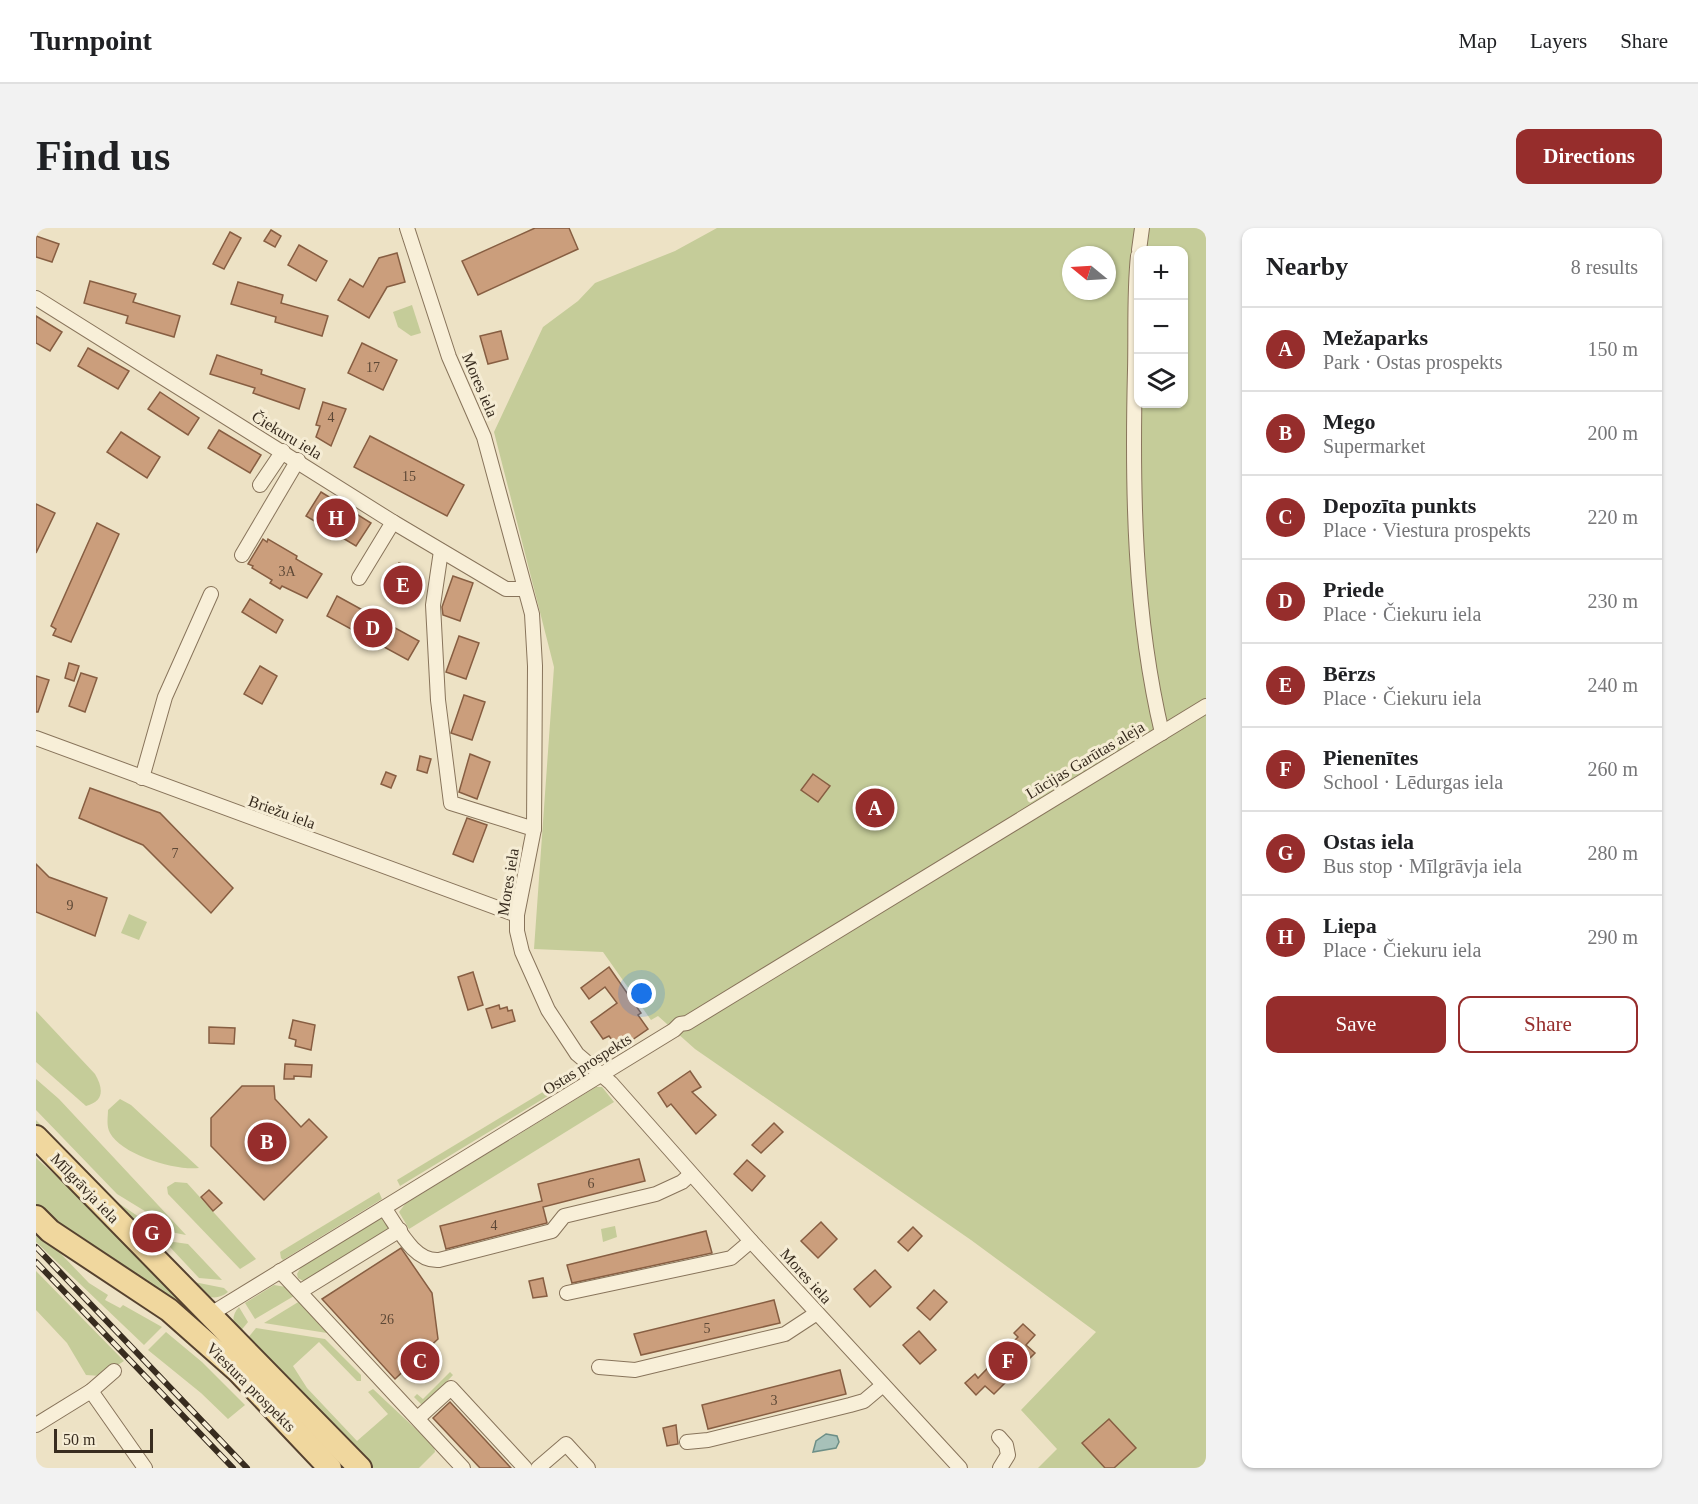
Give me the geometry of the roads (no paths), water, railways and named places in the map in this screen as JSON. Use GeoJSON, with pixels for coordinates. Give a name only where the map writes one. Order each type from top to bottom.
{"type":"FeatureCollection","features":[{"type":"Feature","properties":{"kind":"main road","name":"Mīlgrāvja iela"},"geometry":{"type":"LineString","coordinates":[[36,1137],[209,1315]]}},
{"type":"Feature","properties":{"kind":"main road","name":"Viestura prospekts"},"geometry":{"type":"LineString","coordinates":[[36,1217],[50,1231],[169,1310],[238,1371],[330,1468]]}},
{"type":"Feature","properties":{"kind":"main road","name":"Viestura prospekts"},"geometry":{"type":"LineString","coordinates":[[209,1315],[238,1341],[360,1468]]}},
{"type":"Feature","properties":{"kind":"street","name":"Mores iela"},"geometry":{"type":"LineString","coordinates":[[407,228],[449,357],[483,437],[532,614],[534,829],[517,915],[517,931],[522,952],[548,1010],[577,1054],[619,1091],[691,1174],[960,1468]]}},
{"type":"Feature","properties":{"kind":"street"},"geometry":{"type":"LineString","coordinates":[[1140,246],[1142,228]]}},
{"type":"Feature","properties":{"kind":"street","name":"Čiekuru iela"},"geometry":{"type":"LineString","coordinates":[[36,297],[210,409],[298,460],[441,551],[506,589],[524,589]]}},
{"type":"Feature","properties":{"kind":"street"},"geometry":{"type":"LineString","coordinates":[[1137,300],[1134,416],[1137,560],[1147,644],[1162,733]]}},
{"type":"Feature","properties":{"kind":"street"},"geometry":{"type":"LineString","coordinates":[[260,485],[283,451]]}},
{"type":"Feature","properties":{"kind":"street"},"geometry":{"type":"LineString","coordinates":[[242,555],[298,460]]}},
{"type":"Feature","properties":{"kind":"street"},"geometry":{"type":"LineString","coordinates":[[359,578],[393,522]]}},
{"type":"Feature","properties":{"kind":"street"},"geometry":{"type":"LineString","coordinates":[[441,551],[434,617],[438,700],[451,803],[534,829]]}},
{"type":"Feature","properties":{"kind":"street"},"geometry":{"type":"LineString","coordinates":[[142,778],[165,697],[211,594]]}},
{"type":"Feature","properties":{"kind":"street","name":"Lūcijas Garūtas aleja"},"geometry":{"type":"LineString","coordinates":[[982,843],[1206,706]]}},
{"type":"Feature","properties":{"kind":"street","name":"Briežu iela"},"geometry":{"type":"LineString","coordinates":[[36,738],[517,915]]}},
{"type":"Feature","properties":{"kind":"street","name":"Ostas prospekts"},"geometry":{"type":"LineString","coordinates":[[209,1315],[601,1076],[680,1024],[687,1023],[982,843]]}},
{"type":"Feature","properties":{"kind":"street"},"geometry":{"type":"LineString","coordinates":[[384,1208],[417,1254],[427,1261],[439,1260],[552,1231],[564,1216],[656,1194],[682,1182],[691,1174]]}},
{"type":"Feature","properties":{"kind":"street"},"geometry":{"type":"LineString","coordinates":[[300,1291],[400,1230]]}},
{"type":"Feature","properties":{"kind":"street"},"geometry":{"type":"LineString","coordinates":[[567,1293],[731,1258],[751,1240]]}},
{"type":"Feature","properties":{"kind":"street"},"geometry":{"type":"LineString","coordinates":[[280,1271],[463,1468]]}},
{"type":"Feature","properties":{"kind":"street"},"geometry":{"type":"LineString","coordinates":[[599,1367],[635,1370],[775,1336],[799,1327],[817,1313]]}},
{"type":"Feature","properties":{"kind":"street"},"geometry":{"type":"LineString","coordinates":[[36,1425],[91,1390],[114,1371]]}},
{"type":"Feature","properties":{"kind":"street"},"geometry":{"type":"LineString","coordinates":[[687,1442],[708,1440],[864,1401],[883,1384]]}},
{"type":"Feature","properties":{"kind":"street"},"geometry":{"type":"LineString","coordinates":[[418,1418],[451,1388],[525,1468]]}},
{"type":"Feature","properties":{"kind":"street"},"geometry":{"type":"LineString","coordinates":[[91,1390],[145,1468]]}},
{"type":"Feature","properties":{"kind":"street"},"geometry":{"type":"LineString","coordinates":[[999,1437],[1006,1445],[1008,1455],[1000,1468]]}},
{"type":"Feature","properties":{"kind":"street"},"geometry":{"type":"LineString","coordinates":[[538,1468],[566,1444],[588,1468]]}},
{"type":"Feature","properties":{"kind":"water"},"geometry":{"type":"Polygon","coordinates":[[[826,1434],[837,1436],[839,1442],[836,1448],[813,1452],[816,1441],[826,1434]]]}},
{"type":"Feature","properties":{"kind":"railway"},"geometry":{"type":"LineString","coordinates":[[36,1247],[247,1468]]}},
{"type":"Feature","properties":{"kind":"railway"},"geometry":{"type":"LineString","coordinates":[[36,1262],[233,1468]]}},
{"type":"Feature","properties":{"kind":"place","name":"Liepa"},"geometry":{"type":"Point","coordinates":[336,518]}},
{"type":"Feature","properties":{"kind":"place","name":"Bērzs"},"geometry":{"type":"Point","coordinates":[403,585]}},
{"type":"Feature","properties":{"kind":"place","name":"Priede"},"geometry":{"type":"Point","coordinates":[373,628]}},
{"type":"Feature","properties":{"kind":"place","name":"Mežaparks"},"geometry":{"type":"Point","coordinates":[875,808]}},
{"type":"Feature","properties":{"kind":"place","name":"Mego"},"geometry":{"type":"Point","coordinates":[267,1142]}},
{"type":"Feature","properties":{"kind":"place","name":"Ostas iela"},"geometry":{"type":"Point","coordinates":[152,1233]}},
{"type":"Feature","properties":{"kind":"place","name":"Depozīta punkts"},"geometry":{"type":"Point","coordinates":[420,1361]}},
{"type":"Feature","properties":{"kind":"place","name":"Pienenītes"},"geometry":{"type":"Point","coordinates":[1008,1361]}}]}
